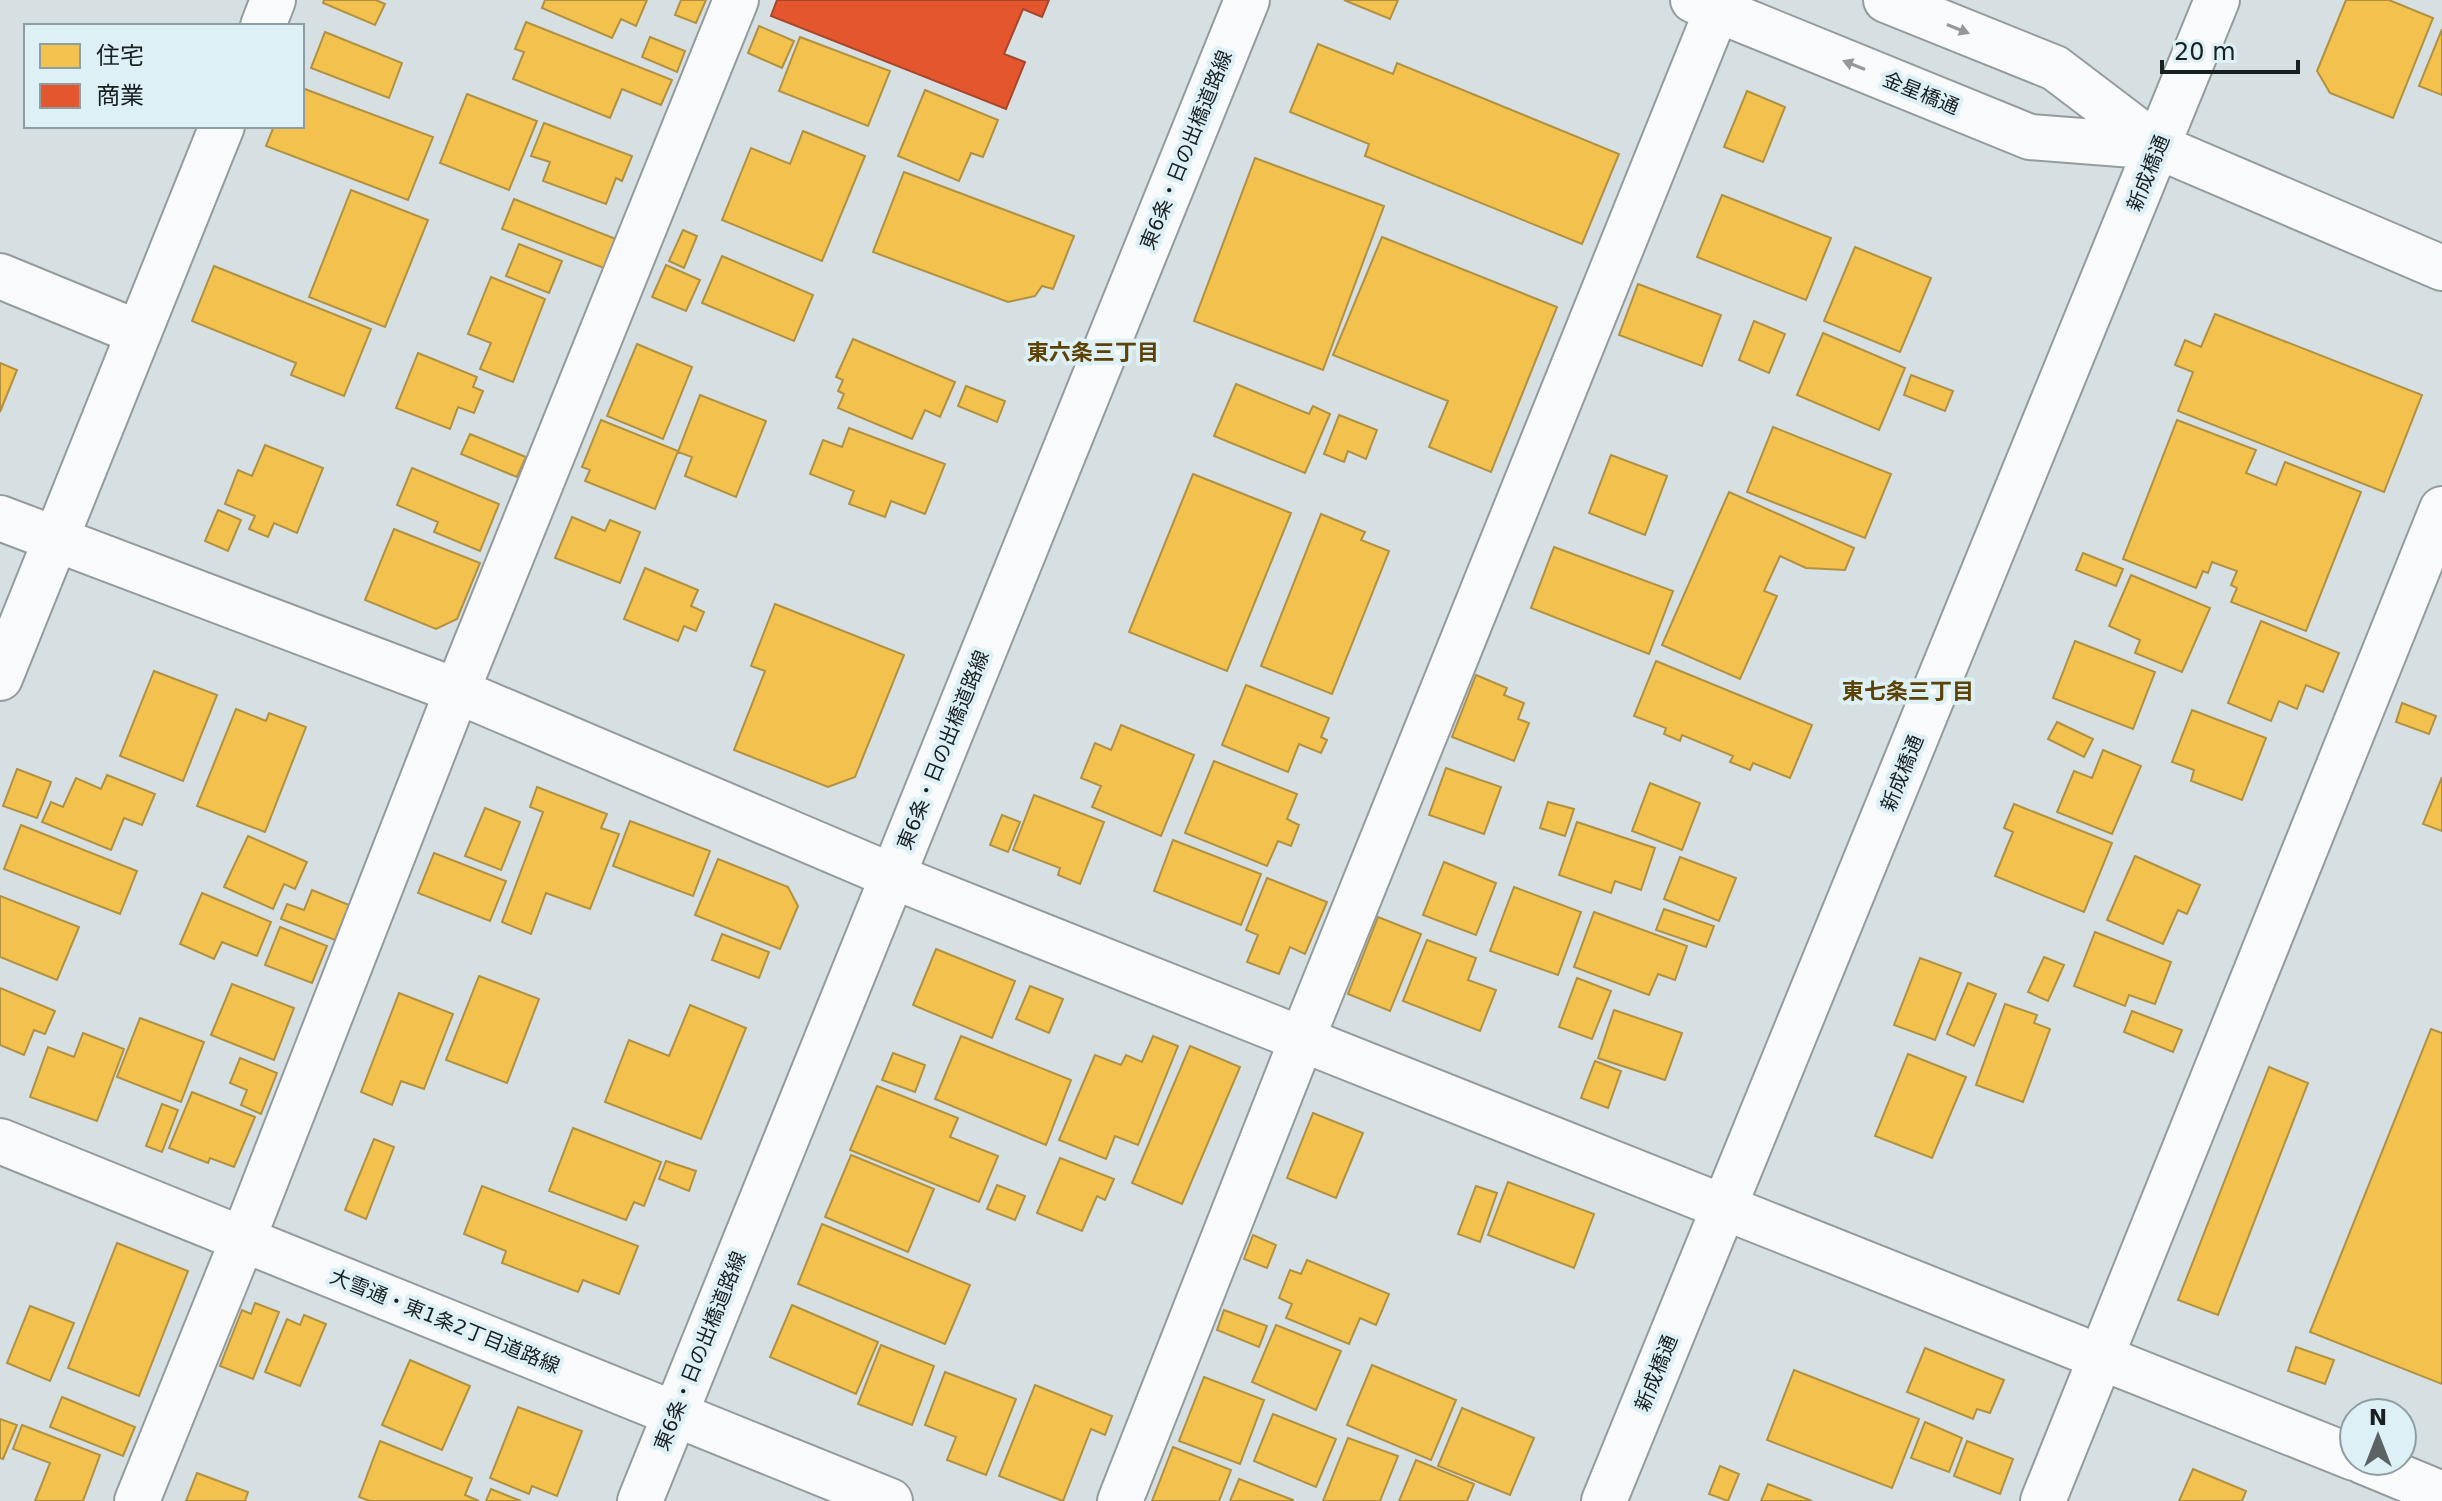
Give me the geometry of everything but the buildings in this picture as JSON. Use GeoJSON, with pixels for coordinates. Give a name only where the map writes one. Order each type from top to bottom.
{"type":"FeatureCollection","features":[{"type":"Feature","properties":{"kind":"street"},"geometry":{"type":"LineString","coordinates":[[264,24],[273,0]]}},
{"type":"Feature","properties":{"kind":"street"},"geometry":{"type":"LineString","coordinates":[[137,1501],[457,691],[736,0]]}},
{"type":"Feature","properties":{"kind":"street","name":"東6条・日の出橋道路線"},"geometry":{"type":"LineString","coordinates":[[640,1501],[1247,0]]}},
{"type":"Feature","properties":{"kind":"street","name":"金星橋通"},"geometry":{"type":"LineString","coordinates":[[1886,0],[2055,68],[2159,147],[2442,268]]}},
{"type":"Feature","properties":{"kind":"street","name":"新成橋通"},"geometry":{"type":"LineString","coordinates":[[1604,1501],[2217,0]]}},
{"type":"Feature","properties":{"kind":"street"},"geometry":{"type":"LineString","coordinates":[[1120,1501],[1710,3]]}},
{"type":"Feature","properties":{"kind":"street","name":"金星橋通"},"geometry":{"type":"LineString","coordinates":[[1710,3],[2030,137],[2159,147]]}},
{"type":"Feature","properties":{"kind":"street"},"geometry":{"type":"LineString","coordinates":[[0,678],[221,128]]}},
{"type":"Feature","properties":{"kind":"street"},"geometry":{"type":"LineString","coordinates":[[0,276],[139,333]]}},
{"type":"Feature","properties":{"kind":"street"},"geometry":{"type":"LineString","coordinates":[[2043,1501],[2442,509]]}},
{"type":"Feature","properties":{"kind":"street"},"geometry":{"type":"LineString","coordinates":[[0,518],[457,691],[892,876],[2338,1452]]}},
{"type":"Feature","properties":{"kind":"street","name":"大雪通・東1条2丁目道路線"},"geometry":{"type":"LineString","coordinates":[[0,1141],[890,1501]]}},
{"type":"Feature","properties":{"kind":"street"},"geometry":{"type":"LineString","coordinates":[[2401,1477],[2442,1494]]}},
{"type":"Feature","properties":{"kind":"district","name":"東六条三丁目"},"geometry":{"type":"Point","coordinates":[1093,352]}},
{"type":"Feature","properties":{"kind":"district","name":"東七条三丁目"},"geometry":{"type":"Point","coordinates":[1908,691]}}]}
